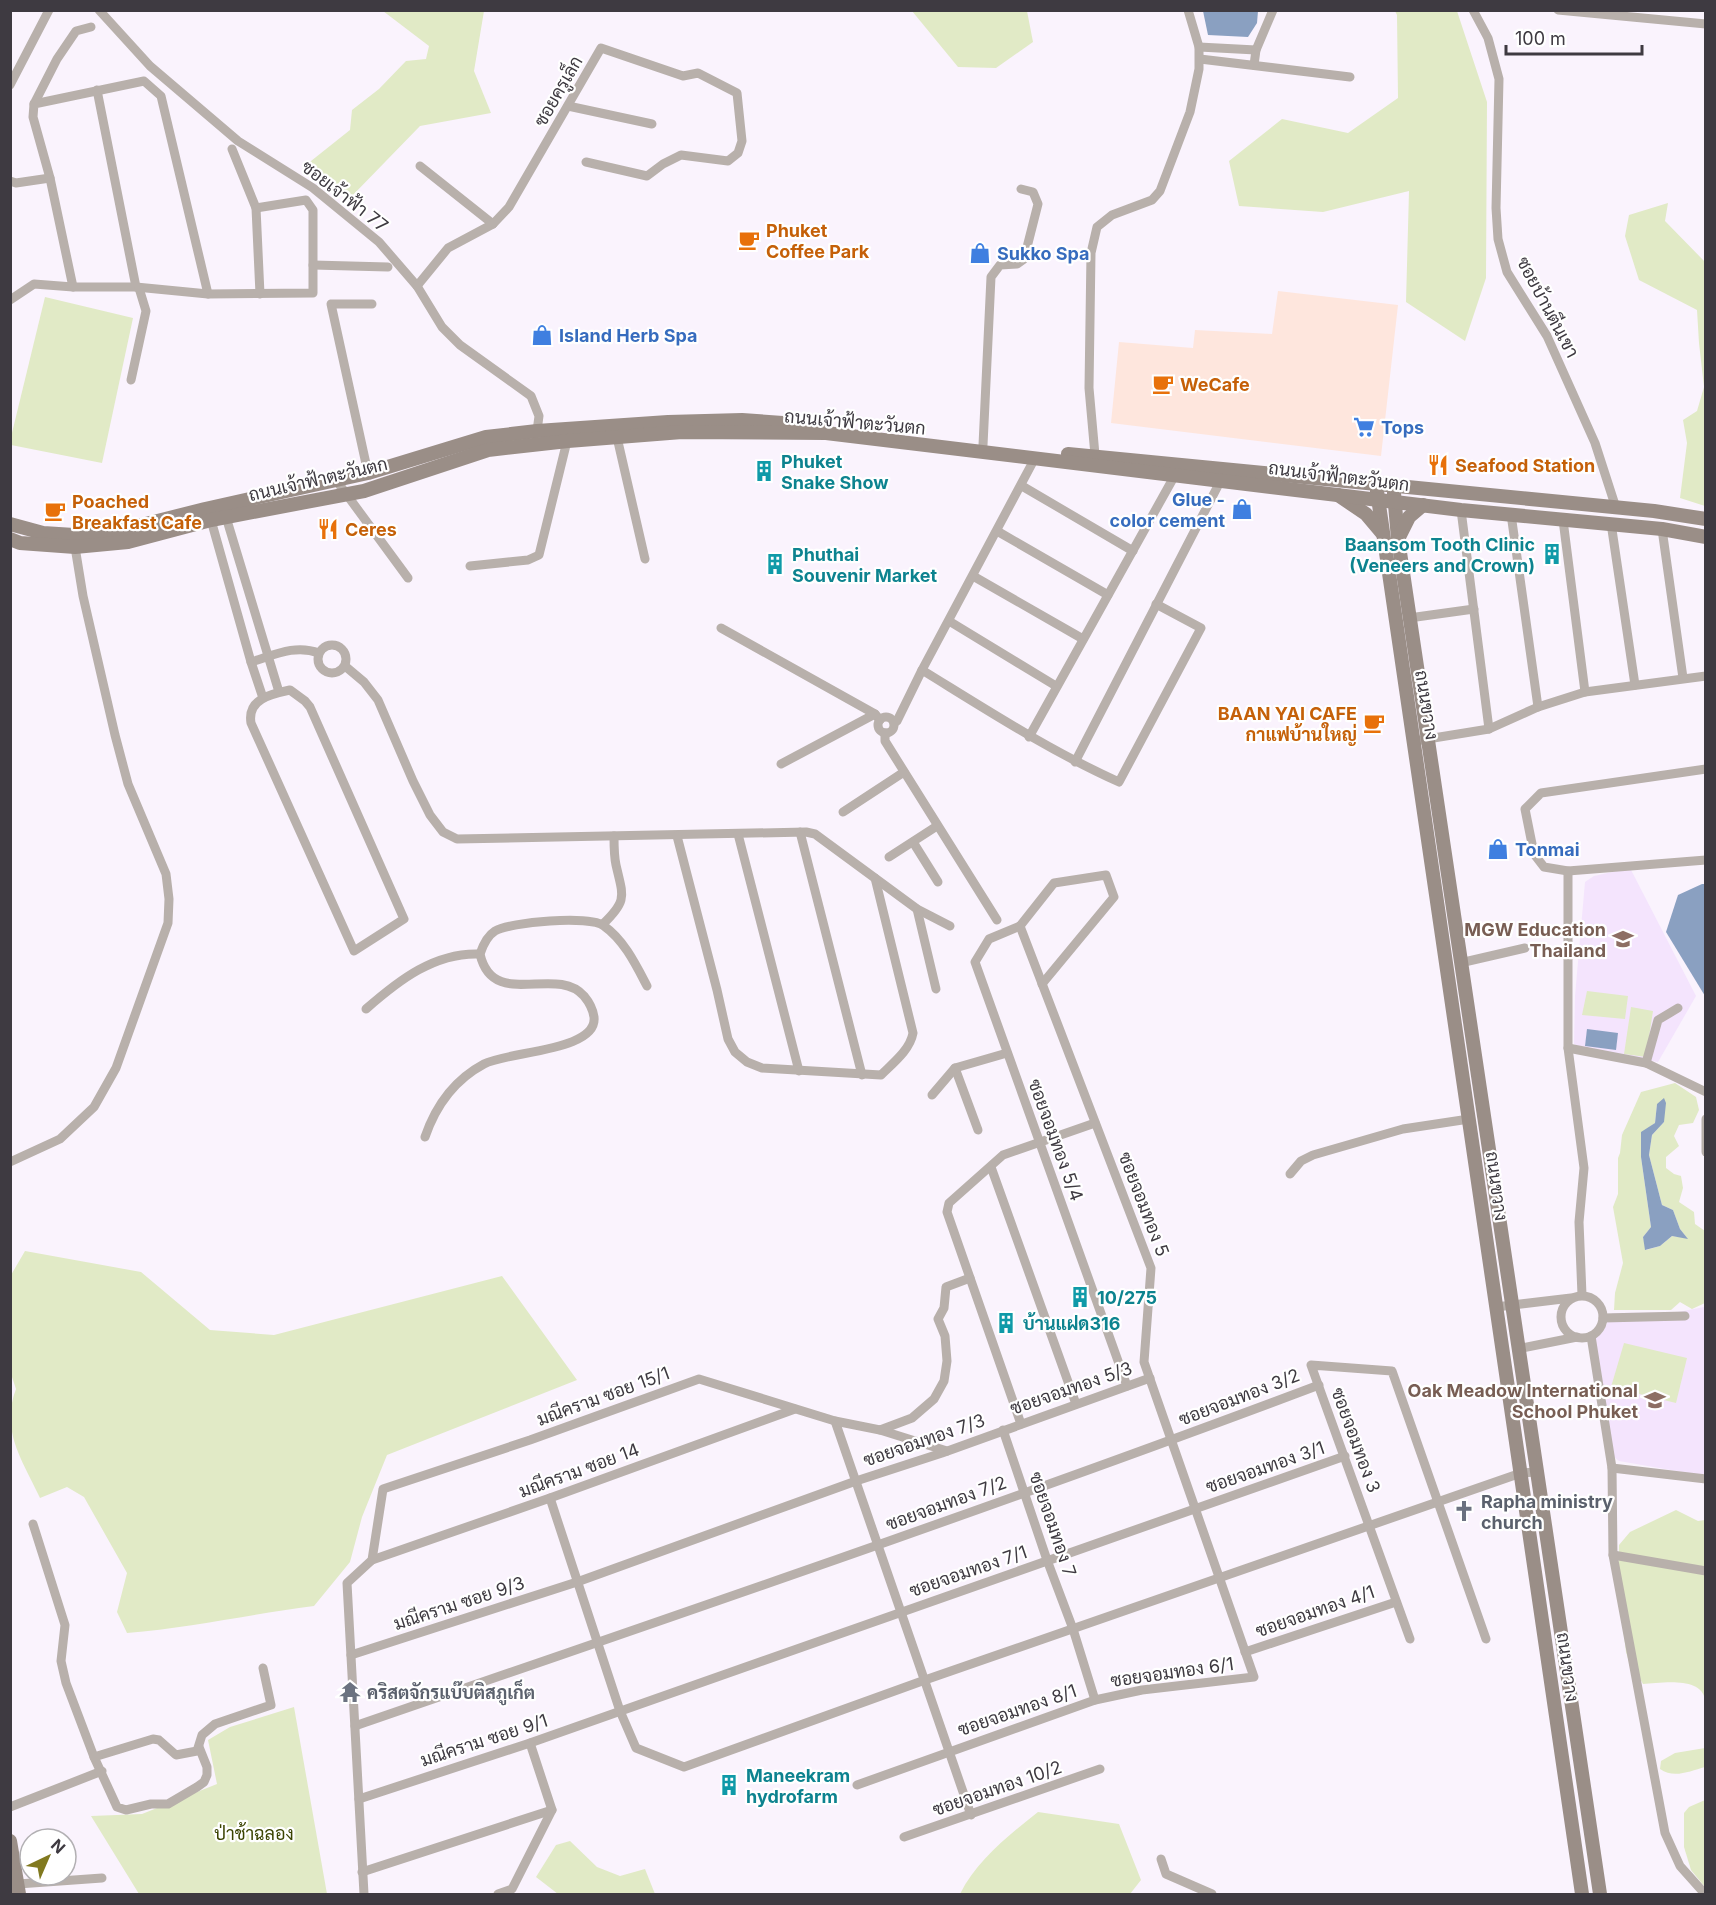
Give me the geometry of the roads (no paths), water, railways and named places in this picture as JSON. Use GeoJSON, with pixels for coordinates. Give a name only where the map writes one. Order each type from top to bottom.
{"type":"FeatureCollection","features":[{"type":"Feature","properties":{"kind":"main road","name":"ถนนเจ้าฟ้าตะวันตก"},"geometry":{"type":"LineString","coordinates":[[10,539],[20,543],[75,547],[128,542],[211,520],[364,491],[488,450],[567,434],[742,420],[807,424],[1034,452],[1095,455],[1336,494],[1461,510],[1662,529],[1706,537]]}},
{"type":"Feature","properties":{"kind":"main road","name":"ถนนเจ้าฟ้าตะวันตก"},"geometry":{"type":"LineString","coordinates":[[10,524],[43,533],[74,535],[118,531],[205,508],[368,473],[486,437],[537,431],[567,434]]}},
{"type":"Feature","properties":{"kind":"main road","name":"ถนนเจ้าฟ้าตะวันตก"},"geometry":{"type":"LineString","coordinates":[[616,431],[826,433],[1175,475],[1223,475],[1377,483],[1676,513],[1706,519]]}},
{"type":"Feature","properties":{"kind":"main road","name":"ถนนขวาง"},"geometry":{"type":"LineString","coordinates":[[1377,483],[1383,535],[1460,963],[1470,1077],[1469,1119],[1582,1894]]}},
{"type":"Feature","properties":{"kind":"main road","name":"ถนนขวาง"},"geometry":{"type":"LineString","coordinates":[[1394,485],[1421,740],[1470,1077],[1511,1305],[1600,1894]]}},
{"type":"Feature","properties":{"kind":"main road"},"geometry":{"type":"LineString","coordinates":[[1336,494],[1366,514],[1383,535]]}},
{"type":"Feature","properties":{"kind":"main road"},"geometry":{"type":"LineString","coordinates":[[1398,539],[1409,517],[1423,505]]}},
{"type":"Feature","properties":{"kind":"main road"},"geometry":{"type":"LineString","coordinates":[[1542,1616],[1558,1616]]}},
{"type":"Feature","properties":{"kind":"main road"},"geometry":{"type":"LineString","coordinates":[[1569,1799],[1585,1798]]}},
{"type":"Feature","properties":{"kind":"main road"},"geometry":{"type":"LineString","coordinates":[[11,1846],[19,1889]]}},
{"type":"Feature","properties":{"kind":"street"},"geometry":{"type":"LineString","coordinates":[[10,85],[49,10]]}},
{"type":"Feature","properties":{"kind":"street","name":"ซอยเจ้าฟ้า 77"},"geometry":{"type":"LineString","coordinates":[[99,10],[150,66],[238,141],[313,188],[379,242],[417,286],[442,327],[460,345],[531,396],[538,416],[537,431]]}},
{"type":"Feature","properties":{"kind":"street"},"geometry":{"type":"LineString","coordinates":[[1095,455],[1089,388],[1091,253],[1097,227],[1112,215],[1152,200],[1160,191],[1190,112],[1200,59],[1199,46],[1188,10]]}},
{"type":"Feature","properties":{"kind":"street"},"geometry":{"type":"LineString","coordinates":[[1254,65],[1256,50],[1273,10]]}},
{"type":"Feature","properties":{"kind":"street","name":"ซอยบ้านตีนเขา"},"geometry":{"type":"LineString","coordinates":[[1473,10],[1488,38],[1499,80],[1496,207],[1498,239],[1507,272],[1547,336],[1595,442],[1616,508]]}},
{"type":"Feature","properties":{"kind":"street"},"geometry":{"type":"LineString","coordinates":[[1558,10],[1706,24]]}},
{"type":"Feature","properties":{"kind":"street"},"geometry":{"type":"LineString","coordinates":[[73,287],[50,178],[33,117],[34,104],[57,59],[76,31],[91,27]]}},
{"type":"Feature","properties":{"kind":"street"},"geometry":{"type":"LineString","coordinates":[[1199,46],[1256,50]]}},
{"type":"Feature","properties":{"kind":"street","name":"ซอยครูเล็ก"},"geometry":{"type":"LineString","coordinates":[[417,286],[448,248],[493,224],[509,207],[601,48],[683,76],[698,73],[737,93],[742,141],[738,153],[728,161],[681,155],[663,164],[647,176],[586,162]]}},
{"type":"Feature","properties":{"kind":"street"},"geometry":{"type":"LineString","coordinates":[[1200,59],[1350,77]]}},
{"type":"Feature","properties":{"kind":"street"},"geometry":{"type":"LineString","coordinates":[[34,104],[144,81],[161,96],[208,294]]}},
{"type":"Feature","properties":{"kind":"street"},"geometry":{"type":"LineString","coordinates":[[97,90],[138,287],[146,311],[131,380]]}},
{"type":"Feature","properties":{"kind":"street"},"geometry":{"type":"LineString","coordinates":[[568,106],[652,124]]}},
{"type":"Feature","properties":{"kind":"street"},"geometry":{"type":"LineString","coordinates":[[232,149],[256,208],[260,294]]}},
{"type":"Feature","properties":{"kind":"street"},"geometry":{"type":"LineString","coordinates":[[420,166],[493,224]]}},
{"type":"Feature","properties":{"kind":"street"},"geometry":{"type":"LineString","coordinates":[[10,181],[16,183],[50,178]]}},
{"type":"Feature","properties":{"kind":"street"},"geometry":{"type":"LineString","coordinates":[[983,445],[992,277],[1000,266],[1017,264],[1024,259],[1038,204],[1033,192],[1021,189]]}},
{"type":"Feature","properties":{"kind":"street"},"geometry":{"type":"LineString","coordinates":[[11,299],[34,284],[73,287],[138,287],[208,294],[313,293],[313,210],[306,200],[256,208]]}},
{"type":"Feature","properties":{"kind":"street"},"geometry":{"type":"LineString","coordinates":[[313,265],[388,267]]}},
{"type":"Feature","properties":{"kind":"street"},"geometry":{"type":"LineString","coordinates":[[368,473],[331,304],[372,304]]}},
{"type":"Feature","properties":{"kind":"street"},"geometry":{"type":"LineString","coordinates":[[616,431],[645,559]]}},
{"type":"Feature","properties":{"kind":"street"},"geometry":{"type":"LineString","coordinates":[[470,566],[528,560],[539,555],[567,434]]}},
{"type":"Feature","properties":{"kind":"street"},"geometry":{"type":"LineString","coordinates":[[885,733],[893,729],[894,723],[1035,458]]}},
{"type":"Feature","properties":{"kind":"street"},"geometry":{"type":"LineString","coordinates":[[1029,737],[1175,475]]}},
{"type":"Feature","properties":{"kind":"street"},"geometry":{"type":"LineString","coordinates":[[1075,762],[1156,604],[1188,547],[1223,475]]}},
{"type":"Feature","properties":{"kind":"street"},"geometry":{"type":"LineString","coordinates":[[336,480],[408,578]]}},
{"type":"Feature","properties":{"kind":"street"},"geometry":{"type":"LineString","coordinates":[[1022,486],[1133,551]]}},
{"type":"Feature","properties":{"kind":"street"},"geometry":{"type":"LineString","coordinates":[[1461,510],[1489,729]]}},
{"type":"Feature","properties":{"kind":"street"},"geometry":{"type":"LineString","coordinates":[[1511,514],[1538,707]]}},
{"type":"Feature","properties":{"kind":"street"},"geometry":{"type":"LineString","coordinates":[[226,517],[279,692]]}},
{"type":"Feature","properties":{"kind":"street"},"geometry":{"type":"LineString","coordinates":[[211,520],[250,663],[263,698]]}},
{"type":"Feature","properties":{"kind":"street"},"geometry":{"type":"LineString","coordinates":[[1563,520],[1585,692]]}},
{"type":"Feature","properties":{"kind":"street"},"geometry":{"type":"LineString","coordinates":[[1611,524],[1635,685]]}},
{"type":"Feature","properties":{"kind":"street"},"geometry":{"type":"LineString","coordinates":[[1662,529],[1683,678]]}},
{"type":"Feature","properties":{"kind":"street"},"geometry":{"type":"LineString","coordinates":[[998,531],[1108,595]]}},
{"type":"Feature","properties":{"kind":"street"},"geometry":{"type":"LineString","coordinates":[[10,1162],[60,1139],[94,1107],[116,1068],[168,923],[169,899],[166,874],[128,784],[83,596],[75,547]]}},
{"type":"Feature","properties":{"kind":"street"},"geometry":{"type":"LineString","coordinates":[[974,576],[1083,639]]}},
{"type":"Feature","properties":{"kind":"street"},"geometry":{"type":"LineString","coordinates":[[922,670],[1029,737],[1119,782],[1201,628],[1156,604]]}},
{"type":"Feature","properties":{"kind":"street"},"geometry":{"type":"LineString","coordinates":[[1409,618],[1474,609]]}},
{"type":"Feature","properties":{"kind":"street"},"geometry":{"type":"LineString","coordinates":[[949,621],[1056,686]]}},
{"type":"Feature","properties":{"kind":"street"},"geometry":{"type":"LineString","coordinates":[[721,628],[877,717],[888,718],[894,723]]}},
{"type":"Feature","properties":{"kind":"street"},"geometry":{"type":"LineString","coordinates":[[329,645],[338,646],[346,657],[345,666],[333,674],[324,671],[318,663],[319,653],[329,645]]}},
{"type":"Feature","properties":{"kind":"street"},"geometry":{"type":"LineString","coordinates":[[250,663],[293,649],[319,653]]}},
{"type":"Feature","properties":{"kind":"street"},"geometry":{"type":"LineString","coordinates":[[345,666],[364,682],[378,700],[430,815],[443,832],[457,839],[800,832],[815,834],[917,909],[950,926]]}},
{"type":"Feature","properties":{"kind":"street"},"geometry":{"type":"LineString","coordinates":[[1421,740],[1489,729],[1538,707],[1585,692],[1706,676]]}},
{"type":"Feature","properties":{"kind":"street"},"geometry":{"type":"LineString","coordinates":[[290,690],[310,707],[404,919],[354,951],[251,723],[252,711],[256,703],[279,692],[290,690]]}},
{"type":"Feature","properties":{"kind":"street"},"geometry":{"type":"LineString","coordinates":[[877,717],[878,728],[885,733]]}},
{"type":"Feature","properties":{"kind":"street"},"geometry":{"type":"LineString","coordinates":[[781,764],[877,717]]}},
{"type":"Feature","properties":{"kind":"street"},"geometry":{"type":"LineString","coordinates":[[885,733],[885,741],[997,920]]}},
{"type":"Feature","properties":{"kind":"street"},"geometry":{"type":"LineString","coordinates":[[1706,769],[1542,793],[1526,809],[1534,854],[1544,867],[1568,871],[1706,860]]}},
{"type":"Feature","properties":{"kind":"street"},"geometry":{"type":"LineString","coordinates":[[843,812],[904,772]]}},
{"type":"Feature","properties":{"kind":"street"},"geometry":{"type":"LineString","coordinates":[[889,857],[937,826]]}},
{"type":"Feature","properties":{"kind":"street"},"geometry":{"type":"LineString","coordinates":[[800,832],[862,1075]]}},
{"type":"Feature","properties":{"kind":"street"},"geometry":{"type":"LineString","coordinates":[[738,834],[799,1071]]}},
{"type":"Feature","properties":{"kind":"street"},"geometry":{"type":"LineString","coordinates":[[603,924],[618,910],[622,897],[621,882],[615,863],[614,836]]}},
{"type":"Feature","properties":{"kind":"street"},"geometry":{"type":"LineString","coordinates":[[677,836],[728,1040],[735,1052],[747,1062],[762,1068],[881,1075],[912,1040],[913,1033],[875,878]]}},
{"type":"Feature","properties":{"kind":"street"},"geometry":{"type":"LineString","coordinates":[[913,842],[938,882]]}},
{"type":"Feature","properties":{"kind":"street"},"geometry":{"type":"LineString","coordinates":[[1568,871],[1568,1048],[1584,1168],[1579,1222],[1577,1296]]}},
{"type":"Feature","properties":{"kind":"street"},"geometry":{"type":"LineString","coordinates":[[1020,926],[1054,883],[1106,875],[1114,897],[1042,984]]}},
{"type":"Feature","properties":{"kind":"street"},"geometry":{"type":"LineString","coordinates":[[917,909],[936,989]]}},
{"type":"Feature","properties":{"kind":"street"},"geometry":{"type":"LineString","coordinates":[[425,1137],[433,1115],[449,1091],[483,1064],[501,1057],[568,1044],[582,1039],[595,1023],[594,1013],[586,999],[579,991],[565,984],[508,984],[496,980],[487,971],[480,954],[486,939],[493,932],[505,926],[539,922],[591,920],[603,924],[633,959],[648,986]]}},
{"type":"Feature","properties":{"kind":"street","name":"ซอยจอมทอง 5"},"geometry":{"type":"LineString","coordinates":[[1020,926],[1151,1268],[1144,1362],[1254,1677]]}},
{"type":"Feature","properties":{"kind":"street","name":"ซอยจอมทอง 5/4"},"geometry":{"type":"LineString","coordinates":[[1020,926],[989,939],[975,962],[1127,1386]]}},
{"type":"Feature","properties":{"kind":"street"},"geometry":{"type":"LineString","coordinates":[[1460,963],[1525,948]]}},
{"type":"Feature","properties":{"kind":"street"},"geometry":{"type":"LineString","coordinates":[[366,1009],[386,991],[429,964],[464,953],[480,954]]}},
{"type":"Feature","properties":{"kind":"street"},"geometry":{"type":"LineString","coordinates":[[1646,1063],[1658,1020],[1678,1008]]}},
{"type":"Feature","properties":{"kind":"street"},"geometry":{"type":"LineString","coordinates":[[1568,1048],[1646,1063],[1706,1092]]}},
{"type":"Feature","properties":{"kind":"street"},"geometry":{"type":"LineString","coordinates":[[932,1095],[955,1068],[1007,1053]]}},
{"type":"Feature","properties":{"kind":"street"},"geometry":{"type":"LineString","coordinates":[[955,1068],[978,1130]]}},
{"type":"Feature","properties":{"kind":"street"},"geometry":{"type":"LineString","coordinates":[[1290,1174],[1301,1161],[1313,1155],[1403,1129],[1469,1119]]}},
{"type":"Feature","properties":{"kind":"street"},"geometry":{"type":"LineString","coordinates":[[1706,1119],[1706,1152]]}},
{"type":"Feature","properties":{"kind":"street"},"geometry":{"type":"LineString","coordinates":[[1021,1424],[947,1212],[949,1203],[1003,1155],[1095,1123]]}},
{"type":"Feature","properties":{"kind":"street"},"geometry":{"type":"LineString","coordinates":[[991,1167],[1076,1404]]}},
{"type":"Feature","properties":{"kind":"street"},"geometry":{"type":"LineString","coordinates":[[880,1430],[912,1418],[934,1399],[944,1381],[947,1361],[945,1336],[938,1318],[944,1308],[946,1287],[970,1278]]}},
{"type":"Feature","properties":{"kind":"street"},"geometry":{"type":"LineString","coordinates":[[1577,1296],[1563,1306],[1561,1321],[1570,1334],[1577,1337]]}},
{"type":"Feature","properties":{"kind":"street"},"geometry":{"type":"LineString","coordinates":[[1496,1307],[1577,1296],[1590,1297],[1599,1304],[1603,1318],[1598,1331],[1591,1336],[1517,1349]]}},
{"type":"Feature","properties":{"kind":"street"},"geometry":{"type":"LineString","coordinates":[[1603,1318],[1685,1316]]}},
{"type":"Feature","properties":{"kind":"street"},"geometry":{"type":"LineString","coordinates":[[1591,1336],[1612,1468],[1612,1556],[1665,1833],[1680,1866],[1705,1894]]}},
{"type":"Feature","properties":{"kind":"street","name":"ซอยจอมทอง 3"},"geometry":{"type":"LineString","coordinates":[[1410,1639],[1311,1365],[1392,1371],[1438,1502]]}},
{"type":"Feature","properties":{"kind":"street","name":"ซอยจอมทอง 5/3"},"geometry":{"type":"LineString","coordinates":[[1003,1430],[1150,1378]]}},
{"type":"Feature","properties":{"kind":"street","name":"มณีคราม ซอย 15/1"},"geometry":{"type":"LineString","coordinates":[[372,1560],[383,1489],[530,1440],[699,1379],[795,1409],[880,1430],[947,1451]]}},
{"type":"Feature","properties":{"kind":"street","name":"ซอยจอมทอง 3/2"},"geometry":{"type":"LineString","coordinates":[[1025,1493],[1319,1385]]}},
{"type":"Feature","properties":{"kind":"street","name":"มณีคราม ซอย 14"},"geometry":{"type":"LineString","coordinates":[[372,1560],[795,1409]]}},
{"type":"Feature","properties":{"kind":"street"},"geometry":{"type":"LineString","coordinates":[[835,1420],[971,1815]]}},
{"type":"Feature","properties":{"kind":"street","name":"ซอยจอมทอง 7/3"},"geometry":{"type":"LineString","coordinates":[[577,1582],[1003,1430]]}},
{"type":"Feature","properties":{"kind":"street","name":"ซอยจอมทอง 7"},"geometry":{"type":"LineString","coordinates":[[1003,1430],[1073,1629],[1095,1700]]}},
{"type":"Feature","properties":{"kind":"street","name":"ซอยจอมทอง 3/1"},"geometry":{"type":"LineString","coordinates":[[1047,1560],[1345,1456]]}},
{"type":"Feature","properties":{"kind":"street"},"geometry":{"type":"LineString","coordinates":[[1612,1468],[1706,1479]]}},
{"type":"Feature","properties":{"kind":"street"},"geometry":{"type":"LineString","coordinates":[[550,1498],[620,1711],[636,1748],[684,1767],[925,1680],[1521,1473],[1537,1472]]}},
{"type":"Feature","properties":{"kind":"street","name":"ซอยจอมทอง 7/2"},"geometry":{"type":"LineString","coordinates":[[355,1726],[1025,1493]]}},
{"type":"Feature","properties":{"kind":"street"},"geometry":{"type":"LineString","coordinates":[[1438,1502],[1486,1640]]}},
{"type":"Feature","properties":{"kind":"street"},"geometry":{"type":"LineString","coordinates":[[33,1524],[65,1625],[61,1661],[66,1683],[94,1757],[114,1802],[121,1810],[174,1802],[204,1782],[207,1767],[200,1747],[202,1735],[215,1724],[271,1706],[263,1668]]}},
{"type":"Feature","properties":{"kind":"street"},"geometry":{"type":"LineString","coordinates":[[1612,1556],[1706,1571]]}},
{"type":"Feature","properties":{"kind":"street"},"geometry":{"type":"LineString","coordinates":[[364,1894],[347,1583],[372,1560]]}},
{"type":"Feature","properties":{"kind":"street","name":"ซอยจอมทอง 7/1"},"geometry":{"type":"LineString","coordinates":[[620,1711],[1047,1560]]}},
{"type":"Feature","properties":{"kind":"street","name":"มณีคราม ซอย 9/3"},"geometry":{"type":"LineString","coordinates":[[351,1655],[577,1582]]}},
{"type":"Feature","properties":{"kind":"street","name":"ซอยจอมทอง 4/1"},"geometry":{"type":"LineString","coordinates":[[1245,1652],[1396,1602]]}},
{"type":"Feature","properties":{"kind":"street","name":"ซอยจอมทอง 6/1"},"geometry":{"type":"LineString","coordinates":[[1095,1700],[1142,1690],[1254,1677]]}},
{"type":"Feature","properties":{"kind":"street","name":"ซอยจอมทอง 8/1"},"geometry":{"type":"LineString","coordinates":[[856,1785],[1095,1700]]}},
{"type":"Feature","properties":{"kind":"street","name":"มณีคราม ซอย 9/1"},"geometry":{"type":"LineString","coordinates":[[359,1799],[620,1711]]}},
{"type":"Feature","properties":{"kind":"street"},"geometry":{"type":"LineString","coordinates":[[94,1757],[153,1739],[159,1740],[179,1756],[197,1751],[200,1747]]}},
{"type":"Feature","properties":{"kind":"street"},"geometry":{"type":"LineString","coordinates":[[498,1894],[512,1889],[552,1810],[530,1743]]}},
{"type":"Feature","properties":{"kind":"street","name":"ซอยจอมทอง 10/2"},"geometry":{"type":"LineString","coordinates":[[904,1837],[1100,1769]]}},
{"type":"Feature","properties":{"kind":"street"},"geometry":{"type":"LineString","coordinates":[[10,1807],[102,1771]]}},
{"type":"Feature","properties":{"kind":"street"},"geometry":{"type":"LineString","coordinates":[[363,1872],[552,1810]]}},
{"type":"Feature","properties":{"kind":"street"},"geometry":{"type":"LineString","coordinates":[[1161,1859],[1166,1874],[1212,1894]]}},
{"type":"Feature","properties":{"kind":"street"},"geometry":{"type":"LineString","coordinates":[[19,1889],[102,1878]]}},
{"type":"Feature","properties":{"kind":"water"},"geometry":{"type":"Polygon","coordinates":[[[1203,11],[1258,11],[1257,23],[1248,37],[1208,35],[1203,11]]]}},
{"type":"Feature","properties":{"kind":"water"},"geometry":{"type":"Polygon","coordinates":[[[1706,884],[1705,996],[1666,932],[1678,895],[1706,884]]]}},
{"type":"Feature","properties":{"kind":"water"},"geometry":{"type":"Polygon","coordinates":[[[1587,1029],[1618,1033],[1616,1050],[1585,1046],[1587,1029]]]}},
{"type":"Feature","properties":{"kind":"water"},"geometry":{"type":"Polygon","coordinates":[[[1664,1098],[1666,1103],[1664,1122],[1652,1135],[1649,1155],[1662,1205],[1673,1210],[1680,1229],[1688,1239],[1672,1236],[1660,1246],[1645,1250],[1643,1237],[1651,1227],[1641,1157],[1641,1132],[1655,1123],[1657,1104],[1664,1098]]]}},
{"type":"Feature","properties":{"kind":"place","name":"Phuket Coffee Park"},"geometry":{"type":"Point","coordinates":[749,240]}},
{"type":"Feature","properties":{"kind":"place","name":"Sukko Spa"},"geometry":{"type":"Point","coordinates":[980,253]}},
{"type":"Feature","properties":{"kind":"place","name":"Island Herb Spa"},"geometry":{"type":"Point","coordinates":[542,335]}},
{"type":"Feature","properties":{"kind":"place","name":"WeCafe"},"geometry":{"type":"Point","coordinates":[1163,384]}},
{"type":"Feature","properties":{"kind":"place","name":"Tops"},"geometry":{"type":"Point","coordinates":[1364,427]}},
{"type":"Feature","properties":{"kind":"place","name":"Seafood Station"},"geometry":{"type":"Point","coordinates":[1438,465]}},
{"type":"Feature","properties":{"kind":"place","name":"Phuket Snake Show"},"geometry":{"type":"Point","coordinates":[764,471]}},
{"type":"Feature","properties":{"kind":"place","name":"Glue - color cement"},"geometry":{"type":"Point","coordinates":[1242,509]}},
{"type":"Feature","properties":{"kind":"place","name":"Poached Breakfast Cafe"},"geometry":{"type":"Point","coordinates":[55,511]}},
{"type":"Feature","properties":{"kind":"place","name":"Ceres"},"geometry":{"type":"Point","coordinates":[328,529]}},
{"type":"Feature","properties":{"kind":"place","name":"Baansom Tooth Clinic (Veneers and Crown)"},"geometry":{"type":"Point","coordinates":[1552,554]}},
{"type":"Feature","properties":{"kind":"place","name":"Phuthai Souvenir Market"},"geometry":{"type":"Point","coordinates":[775,564]}},
{"type":"Feature","properties":{"kind":"place","name":"BAAN YAI CAFE กาแฟบ้านใหญ่"},"geometry":{"type":"Point","coordinates":[1374,723]}},
{"type":"Feature","properties":{"kind":"place","name":"Tonmai"},"geometry":{"type":"Point","coordinates":[1498,849]}},
{"type":"Feature","properties":{"kind":"place","name":"MGW Education Thailand"},"geometry":{"type":"Point","coordinates":[1623,939]}},
{"type":"Feature","properties":{"kind":"place","name":"10/275"},"geometry":{"type":"Point","coordinates":[1080,1297]}},
{"type":"Feature","properties":{"kind":"place","name":"บ้านแฝด316"},"geometry":{"type":"Point","coordinates":[1006,1323]}},
{"type":"Feature","properties":{"kind":"place","name":"Oak Meadow International School Phuket"},"geometry":{"type":"Point","coordinates":[1655,1400]}},
{"type":"Feature","properties":{"kind":"place","name":"Rapha ministry church"},"geometry":{"type":"Point","coordinates":[1464,1511]}},
{"type":"Feature","properties":{"kind":"place","name":"คริสตจักรแบ๊บติสภูเก็ต"},"geometry":{"type":"Point","coordinates":[350,1692]}},
{"type":"Feature","properties":{"kind":"place","name":"Maneekram hydrofarm"},"geometry":{"type":"Point","coordinates":[729,1785]}},
{"type":"Feature","properties":{"kind":"park label","name":"ป่าช้าฉลอง"},"geometry":{"type":"Point","coordinates":[254,1833]}}]}
